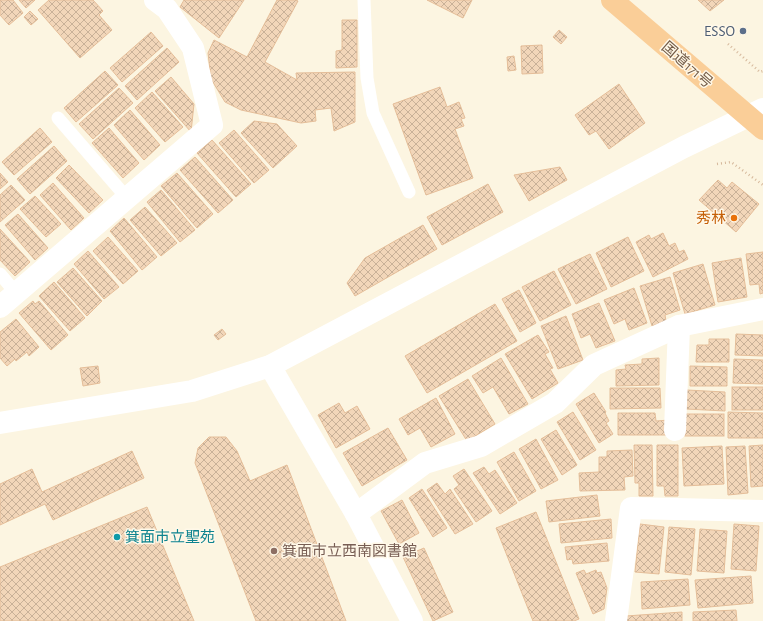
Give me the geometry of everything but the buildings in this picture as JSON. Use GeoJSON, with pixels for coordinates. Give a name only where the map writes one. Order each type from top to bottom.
{"type":"FeatureCollection","features":[{"type":"Feature","properties":{"kind":"highway","name":"国道171号"},"geometry":{"type":"LineString","coordinates":[[612,0],[758,118]]}},
{"type":"Feature","properties":{"kind":"street"},"geometry":{"type":"LineString","coordinates":[[0,307],[212,125],[193,48],[167,9],[155,0]]}},
{"type":"Feature","properties":{"kind":"street"},"geometry":{"type":"LineString","coordinates":[[0,423],[192,391],[270,366],[684,147],[758,118]]}},
{"type":"Feature","properties":{"kind":"street"},"geometry":{"type":"LineString","coordinates":[[356,514],[425,463],[481,446],[555,403],[594,365],[679,326],[763,309]]}},
{"type":"Feature","properties":{"kind":"street"},"geometry":{"type":"LineString","coordinates":[[676,430],[679,326]]}},
{"type":"Feature","properties":{"kind":"street"},"geometry":{"type":"LineString","coordinates":[[270,366],[356,514],[412,621]]}},
{"type":"Feature","properties":{"kind":"street"},"geometry":{"type":"LineString","coordinates":[[616,621],[631,508],[763,510]]}},
{"type":"Feature","properties":{"kind":"lane"},"geometry":{"type":"LineString","coordinates":[[364,0],[367,78],[373,113],[409,192]]}},
{"type":"Feature","properties":{"kind":"lane"},"geometry":{"type":"LineString","coordinates":[[58,118],[127,198]]}},
{"type":"Feature","properties":{"kind":"lane"},"geometry":{"type":"LineString","coordinates":[[0,274],[16,293]]}},
{"type":"Feature","properties":{"kind":"path"},"geometry":{"type":"LineString","coordinates":[[728,44],[760,72],[763,71]]}},
{"type":"Feature","properties":{"kind":"path"},"geometry":{"type":"LineString","coordinates":[[711,165],[731,162],[763,185]]}},
{"type":"Feature","properties":{"kind":"place","name":"ESSO"},"geometry":{"type":"Point","coordinates":[743,31]}},
{"type":"Feature","properties":{"kind":"place","name":"秀林"},"geometry":{"type":"Point","coordinates":[734,218]}},
{"type":"Feature","properties":{"kind":"place","name":"箕面市立聖苑"},"geometry":{"type":"Point","coordinates":[117,537]}},
{"type":"Feature","properties":{"kind":"place","name":"箕面市立西南図書館"},"geometry":{"type":"Point","coordinates":[274,551]}}]}
